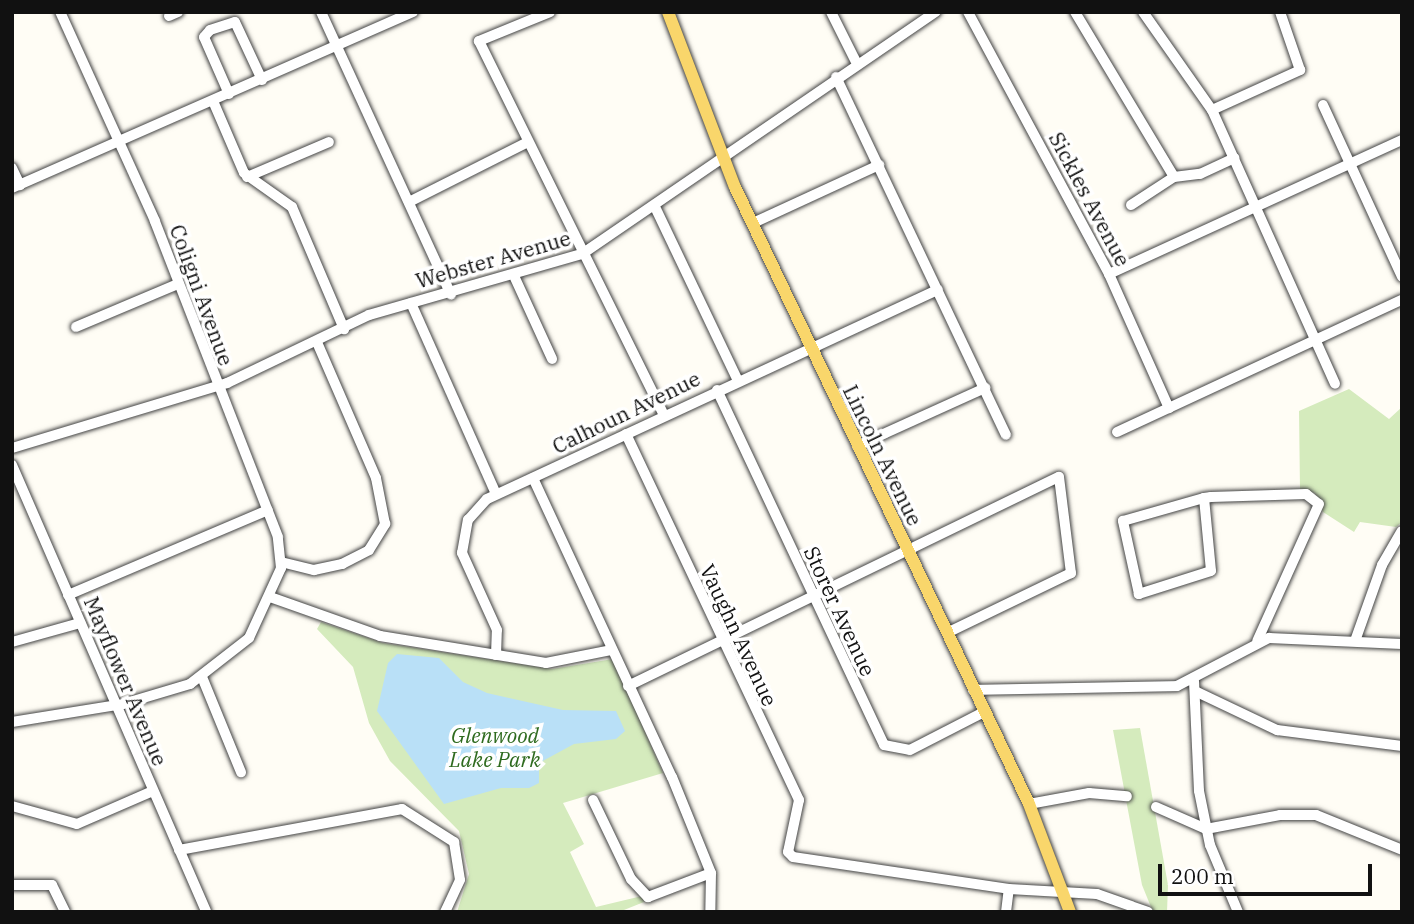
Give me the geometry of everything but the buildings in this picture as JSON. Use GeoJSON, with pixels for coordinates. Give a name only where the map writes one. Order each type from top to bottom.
{"type":"FeatureCollection","features":[{"type":"Feature","properties":{"kind":"main road","name":"Lincoln Avenue"},"geometry":{"type":"LineString","coordinates":[[668,12],[753,223],[809,346],[1029,804],[1070,912]]}},
{"type":"Feature","properties":{"kind":"street","name":"Coligni Avenue"},"geometry":{"type":"LineString","coordinates":[[60,12],[120,142],[178,284],[215,387],[268,510],[281,562]]}},
{"type":"Feature","properties":{"kind":"street"},"geometry":{"type":"LineString","coordinates":[[321,12],[451,295]]}},
{"type":"Feature","properties":{"kind":"street"},"geometry":{"type":"LineString","coordinates":[[12,168],[16,187],[262,80],[337,51],[413,12]]}},
{"type":"Feature","properties":{"kind":"street"},"geometry":{"type":"LineString","coordinates":[[550,12],[479,41],[526,143],[664,415]]}},
{"type":"Feature","properties":{"kind":"street"},"geometry":{"type":"LineString","coordinates":[[831,12],[857,64]]}},
{"type":"Feature","properties":{"kind":"street","name":"Webster Avenue"},"geometry":{"type":"LineString","coordinates":[[12,449],[215,387],[344,329],[411,303],[514,278],[582,254],[656,209],[836,77],[936,12]]}},
{"type":"Feature","properties":{"kind":"street","name":"Sickles Avenue"},"geometry":{"type":"LineString","coordinates":[[968,12],[1109,274],[1169,408]]}},
{"type":"Feature","properties":{"kind":"street"},"geometry":{"type":"LineString","coordinates":[[1075,12],[1174,177]]}},
{"type":"Feature","properties":{"kind":"street"},"geometry":{"type":"LineString","coordinates":[[1143,12],[1212,110],[1318,340],[1335,384]]}},
{"type":"Feature","properties":{"kind":"street"},"geometry":{"type":"LineString","coordinates":[[1212,110],[1300,70],[1280,12]]}},
{"type":"Feature","properties":{"kind":"street"},"geometry":{"type":"LineString","coordinates":[[229,94],[204,37],[210,30],[235,22],[262,80]]}},
{"type":"Feature","properties":{"kind":"street"},"geometry":{"type":"LineString","coordinates":[[836,77],[1006,435]]}},
{"type":"Feature","properties":{"kind":"street"},"geometry":{"type":"LineString","coordinates":[[213,101],[247,177],[292,207],[344,329]]}},
{"type":"Feature","properties":{"kind":"street"},"geometry":{"type":"LineString","coordinates":[[1323,105],[1402,277]]}},
{"type":"Feature","properties":{"kind":"street"},"geometry":{"type":"LineString","coordinates":[[1109,274],[1402,140]]}},
{"type":"Feature","properties":{"kind":"street"},"geometry":{"type":"LineString","coordinates":[[247,177],[329,142]]}},
{"type":"Feature","properties":{"kind":"street"},"geometry":{"type":"LineString","coordinates":[[409,202],[526,143]]}},
{"type":"Feature","properties":{"kind":"street"},"geometry":{"type":"LineString","coordinates":[[1131,205],[1174,177],[1200,174],[1235,158]]}},
{"type":"Feature","properties":{"kind":"street"},"geometry":{"type":"LineString","coordinates":[[753,223],[879,165]]}},
{"type":"Feature","properties":{"kind":"street"},"geometry":{"type":"LineString","coordinates":[[656,209],[737,379]]}},
{"type":"Feature","properties":{"kind":"street"},"geometry":{"type":"LineString","coordinates":[[514,278],[552,359]]}},
{"type":"Feature","properties":{"kind":"street"},"geometry":{"type":"LineString","coordinates":[[76,327],[178,284]]}},
{"type":"Feature","properties":{"kind":"street","name":"Calhoun Avenue"},"geometry":{"type":"LineString","coordinates":[[496,655],[497,630],[462,553],[468,520],[496,494],[737,379],[938,290]]}},
{"type":"Feature","properties":{"kind":"street"},"geometry":{"type":"LineString","coordinates":[[1117,432],[1402,300]]}},
{"type":"Feature","properties":{"kind":"street"},"geometry":{"type":"LineString","coordinates":[[411,303],[496,494]]}},
{"type":"Feature","properties":{"kind":"street"},"geometry":{"type":"LineString","coordinates":[[12,722],[116,705],[202,677],[240,649],[270,597],[281,562],[314,570],[342,564],[369,550],[385,524],[376,478],[317,342]]}},
{"type":"Feature","properties":{"kind":"street"},"geometry":{"type":"LineString","coordinates":[[857,446],[985,388]]}},
{"type":"Feature","properties":{"kind":"street","name":"Storer Avenue"},"geometry":{"type":"LineString","coordinates":[[717,390],[888,750],[910,750],[984,712]]}},
{"type":"Feature","properties":{"kind":"street","name":"Vaughn Avenue"},"geometry":{"type":"LineString","coordinates":[[626,434],[721,643],[799,800],[788,852],[1009,890]]}},
{"type":"Feature","properties":{"kind":"street","name":"Mayflower Avenue"},"geometry":{"type":"LineString","coordinates":[[12,465],[206,912]]}},
{"type":"Feature","properties":{"kind":"street"},"geometry":{"type":"LineString","coordinates":[[628,686],[1059,477],[1075,562],[1068,577],[947,633]]}},
{"type":"Feature","properties":{"kind":"street"},"geometry":{"type":"LineString","coordinates":[[533,478],[711,873],[711,912]]}},
{"type":"Feature","properties":{"kind":"street"},"geometry":{"type":"LineString","coordinates":[[1195,687],[1257,641],[1319,508],[1314,496],[1297,494],[1204,498],[1123,521],[1139,594],[1211,570],[1204,498]]}},
{"type":"Feature","properties":{"kind":"street"},"geometry":{"type":"LineString","coordinates":[[68,595],[268,510]]}},
{"type":"Feature","properties":{"kind":"street"},"geometry":{"type":"LineString","coordinates":[[1355,641],[1382,565],[1402,531]]}},
{"type":"Feature","properties":{"kind":"street"},"geometry":{"type":"LineString","coordinates":[[270,597],[380,636],[496,655],[558,663],[611,650]]}},
{"type":"Feature","properties":{"kind":"street"},"geometry":{"type":"LineString","coordinates":[[12,642],[80,623]]}},
{"type":"Feature","properties":{"kind":"street"},"geometry":{"type":"LineString","coordinates":[[1257,641],[1402,644]]}},
{"type":"Feature","properties":{"kind":"street"},"geometry":{"type":"LineString","coordinates":[[202,677],[241,772]]}},
{"type":"Feature","properties":{"kind":"street"},"geometry":{"type":"LineString","coordinates":[[1195,687],[1195,768],[1206,829],[1238,912]]}},
{"type":"Feature","properties":{"kind":"street"},"geometry":{"type":"LineString","coordinates":[[974,690],[1135,690],[1195,687],[1277,730],[1402,746]]}},
{"type":"Feature","properties":{"kind":"street"},"geometry":{"type":"LineString","coordinates":[[12,806],[77,824],[153,791]]}},
{"type":"Feature","properties":{"kind":"street"},"geometry":{"type":"LineString","coordinates":[[1029,804],[1089,793],[1127,796]]}},
{"type":"Feature","properties":{"kind":"street"},"geometry":{"type":"LineString","coordinates":[[593,800],[617,848],[648,897],[711,873]]}},
{"type":"Feature","properties":{"kind":"street"},"geometry":{"type":"LineString","coordinates":[[1156,807],[1206,829],[1280,815],[1316,815],[1402,850]]}},
{"type":"Feature","properties":{"kind":"street"},"geometry":{"type":"LineString","coordinates":[[179,850],[398,809],[454,842],[460,880],[445,912]]}},
{"type":"Feature","properties":{"kind":"street"},"geometry":{"type":"LineString","coordinates":[[12,885],[39,881],[52,885],[65,912]]}},
{"type":"Feature","properties":{"kind":"street"},"geometry":{"type":"LineString","coordinates":[[1006,912],[1009,890],[1097,894],[1147,912]]}},
{"type":"Feature","properties":{"kind":"green space"},"geometry":{"type":"Polygon","coordinates":[[[1349,389],[1389,419],[1402,407],[1402,522],[1396,527],[1360,522],[1354,532],[1323,512],[1315,493],[1300,490],[1299,411],[1349,389]]]}},
{"type":"Feature","properties":{"kind":"green space","name":"Glenwood Lake Park"},"geometry":{"type":"Polygon","coordinates":[[[321,622],[383,643],[552,669],[613,659],[663,773],[563,803],[584,844],[570,852],[596,907],[642,896],[644,902],[619,912],[457,912],[469,874],[459,831],[390,761],[369,723],[353,667],[317,629],[321,622]]]}},
{"type":"Feature","properties":{"kind":"green space"},"geometry":{"type":"Polygon","coordinates":[[[1140,728],[1168,885],[1167,912],[1153,912],[1142,885],[1113,730],[1140,728]]]}},
{"type":"Feature","properties":{"kind":"water"},"geometry":{"type":"Polygon","coordinates":[[[397,654],[439,658],[463,682],[487,693],[563,710],[616,711],[625,731],[616,739],[574,744],[539,763],[539,783],[529,788],[501,788],[444,804],[377,711],[388,663],[397,654]]]}}]}
